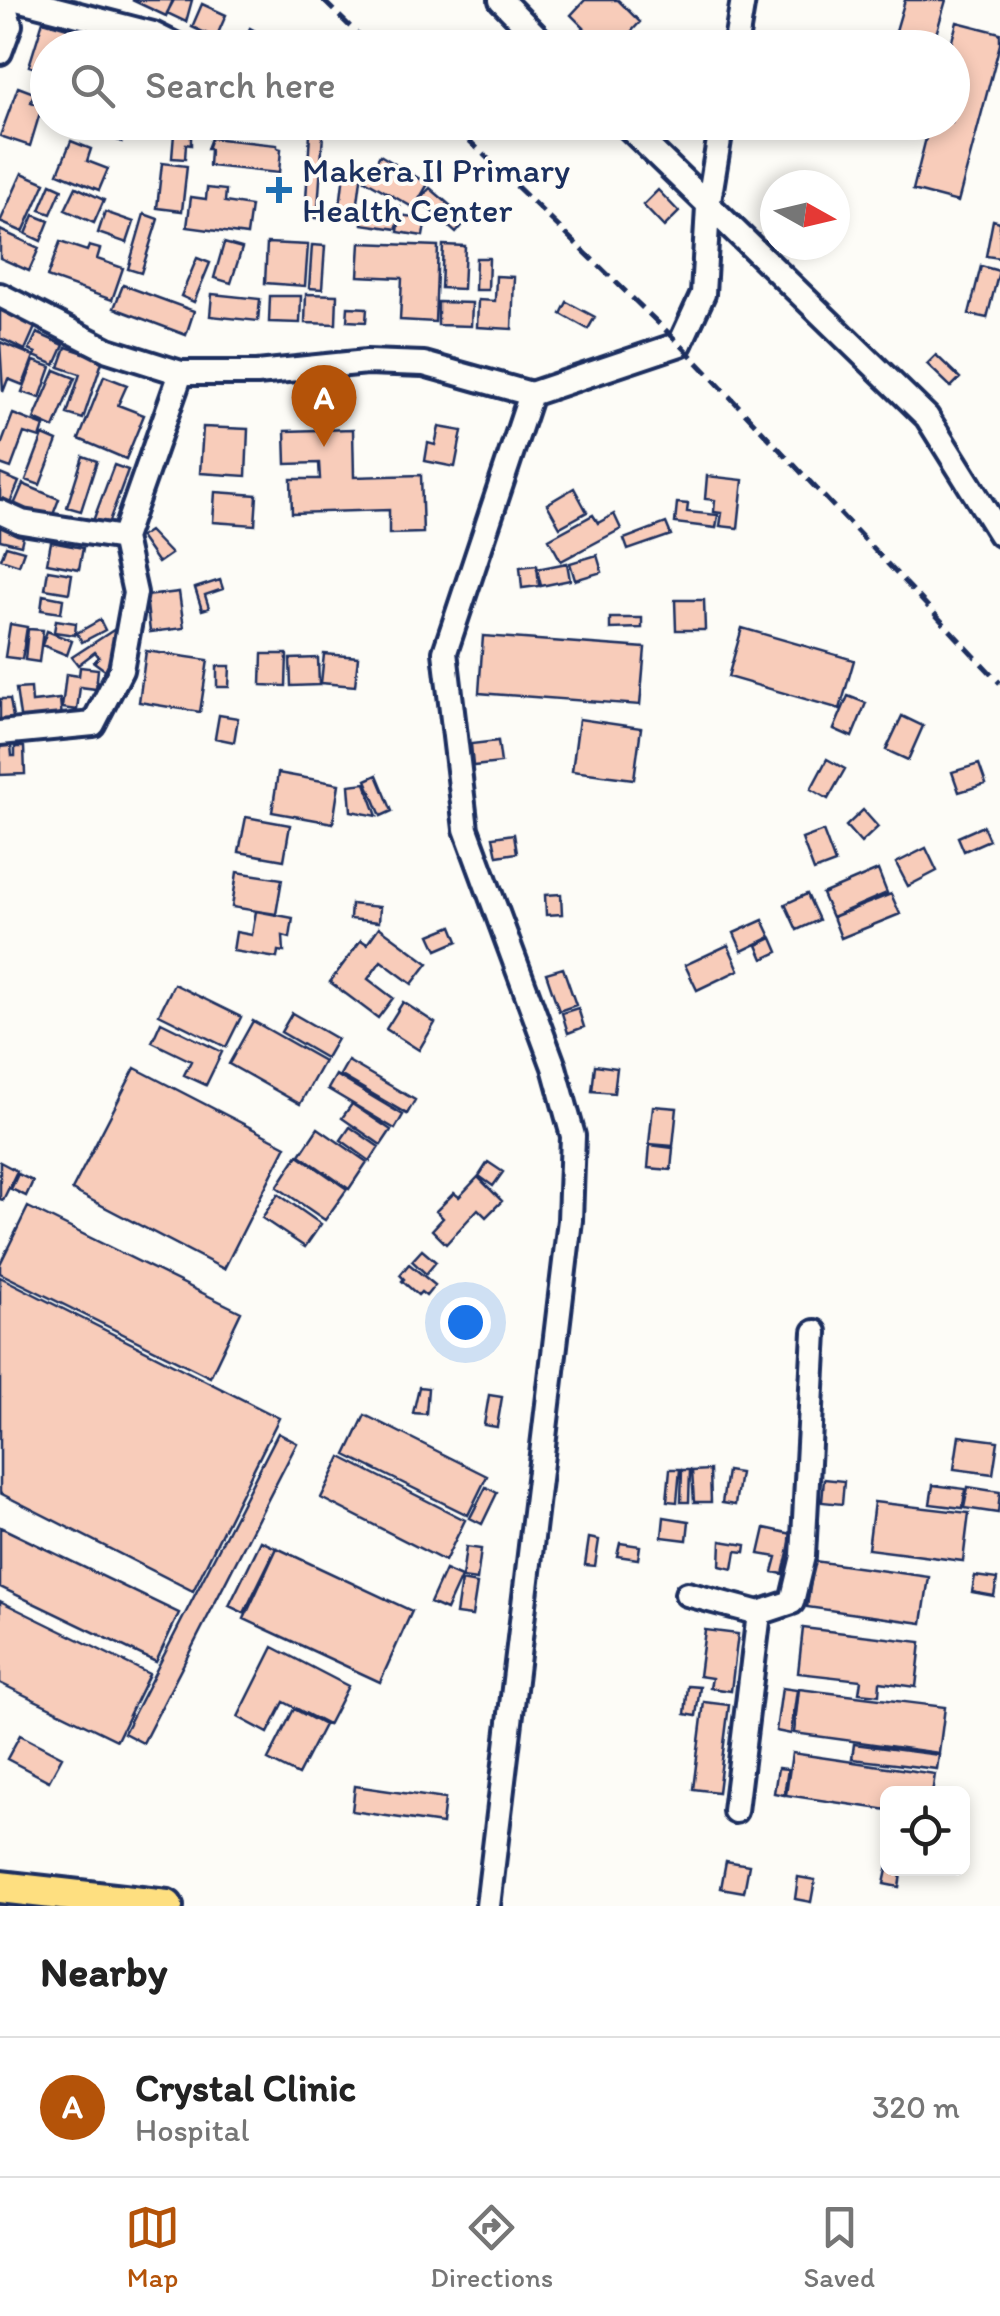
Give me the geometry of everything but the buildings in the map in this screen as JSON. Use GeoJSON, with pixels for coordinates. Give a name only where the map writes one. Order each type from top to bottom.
{"type":"FeatureCollection","features":[{"type":"Feature","properties":{"kind":"main road"},"geometry":{"type":"LineString","coordinates":[[0,1887],[167,1906]]}},
{"type":"Feature","properties":{"kind":"street"},"geometry":{"type":"LineString","coordinates":[[0,52],[5,23],[3,0]]}},
{"type":"Feature","properties":{"kind":"street"},"geometry":{"type":"LineString","coordinates":[[22,0],[138,30]]}},
{"type":"Feature","properties":{"kind":"street"},"geometry":{"type":"LineString","coordinates":[[501,0],[530,30]]}},
{"type":"Feature","properties":{"kind":"street"},"geometry":{"type":"LineString","coordinates":[[738,30],[743,0]]}},
{"type":"Feature","properties":{"kind":"street"},"geometry":{"type":"LineString","coordinates":[[641,140],[927,417],[1000,534]]}},
{"type":"Feature","properties":{"kind":"street"},"geometry":{"type":"LineString","coordinates":[[0,295],[108,350],[181,373],[257,373],[368,362],[424,364],[531,394],[680,344],[703,294],[708,207],[719,140]]}},
{"type":"Feature","properties":{"kind":"street"},"geometry":{"type":"LineString","coordinates":[[0,733],[93,724],[121,670],[135,593],[123,538],[181,373]]}},
{"type":"Feature","properties":{"kind":"street"},"geometry":{"type":"LineString","coordinates":[[488,1906],[570,1220],[573,1136],[554,1067],[466,829],[445,652],[531,394]]}},
{"type":"Feature","properties":{"kind":"street"},"geometry":{"type":"LineString","coordinates":[[0,512],[22,522],[123,538]]}},
{"type":"Feature","properties":{"kind":"street"},"geometry":{"type":"LineString","coordinates":[[687,1594],[760,1613],[792,1602],[803,1556],[815,1332]]}},
{"type":"Feature","properties":{"kind":"street"},"geometry":{"type":"LineString","coordinates":[[735,1811],[760,1613]]}},
{"type":"Feature","properties":{"kind":"railway"},"geometry":{"type":"LineString","coordinates":[[323,0],[354,30]]}},
{"type":"Feature","properties":{"kind":"railway"},"geometry":{"type":"LineString","coordinates":[[469,140],[680,344],[1000,683]]}},
{"type":"Feature","properties":{"kind":"place","name":"Makera II Primary Health Center"},"geometry":{"type":"Point","coordinates":[279,190]}},
{"type":"Feature","properties":{"kind":"place","name":"Crystal Clinic"},"geometry":{"type":"Point","coordinates":[324,447]}}]}
